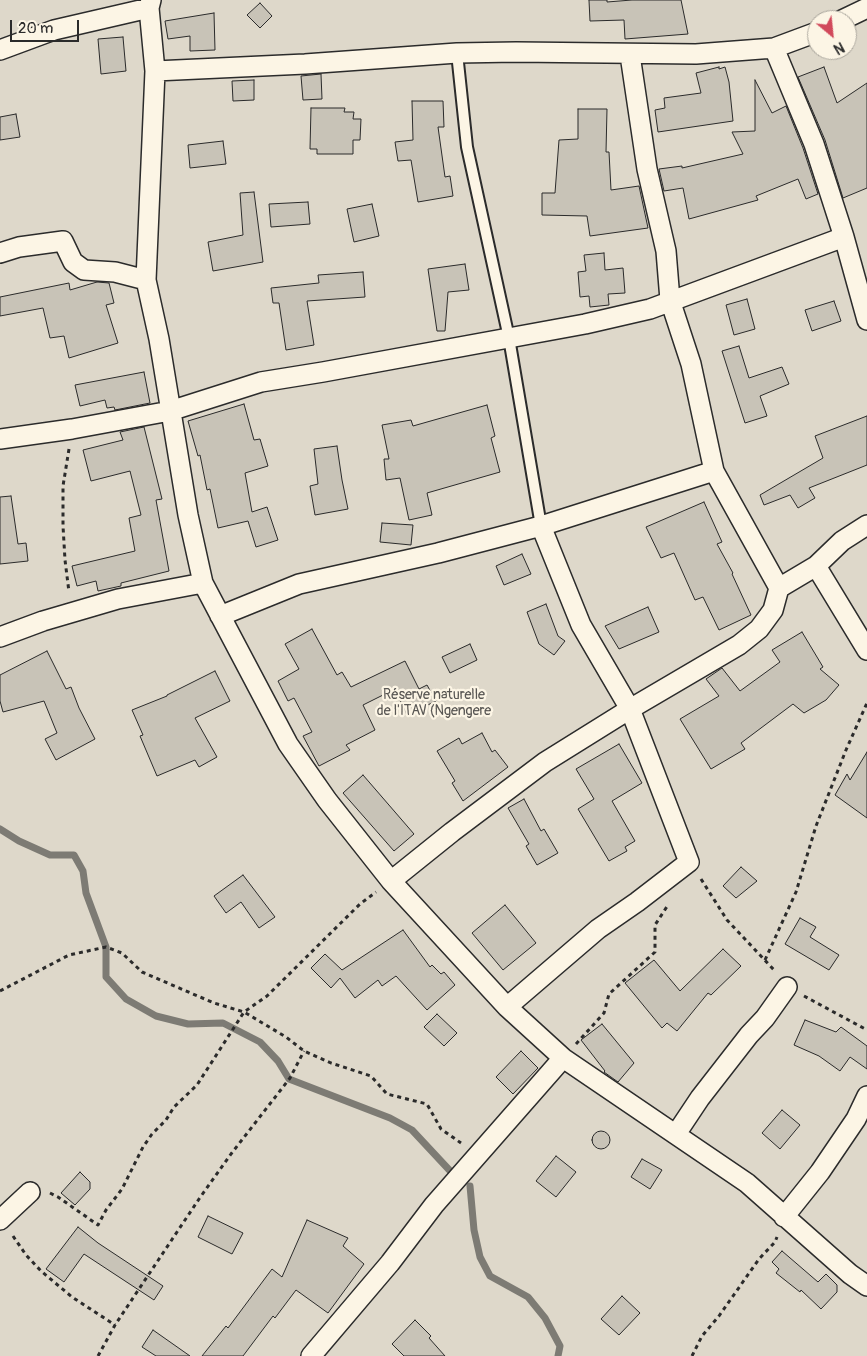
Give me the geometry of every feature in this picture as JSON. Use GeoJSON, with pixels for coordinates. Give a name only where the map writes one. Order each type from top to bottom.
{"type":"FeatureCollection","features":[{"type":"Feature","properties":{"kind":"street"},"geometry":{"type":"LineString","coordinates":[[0,50],[54,30],[150,4],[155,71],[146,280],[159,339],[188,515],[203,583],[288,744],[327,800],[391,881],[506,1007],[563,1058],[747,1183],[850,1274],[867,1286]]}},
{"type":"Feature","properties":{"kind":"street"},"geometry":{"type":"LineString","coordinates":[[155,71],[304,64],[457,53],[696,54],[774,48],[807,36]]}},
{"type":"Feature","properties":{"kind":"street"},"geometry":{"type":"LineString","coordinates":[[774,48],[814,144],[844,237],[867,320]]}},
{"type":"Feature","properties":{"kind":"street"},"geometry":{"type":"LineString","coordinates":[[630,55],[647,169],[666,251],[670,300],[691,364],[714,472],[779,588]]}},
{"type":"Feature","properties":{"kind":"street"},"geometry":{"type":"LineString","coordinates":[[0,439],[170,410],[261,382],[585,324],[650,309],[844,237]]}},
{"type":"Feature","properties":{"kind":"street"},"geometry":{"type":"LineString","coordinates":[[0,253],[19,247],[62,241],[73,262],[84,270],[115,272],[146,280]]}},
{"type":"Feature","properties":{"kind":"street"},"geometry":{"type":"LineString","coordinates":[[220,616],[299,584],[438,553],[541,526],[714,472]]}},
{"type":"Feature","properties":{"kind":"street"},"geometry":{"type":"LineString","coordinates":[[391,881],[545,762],[739,644],[759,629],[773,610],[779,588],[816,566],[842,541],[867,525]]}},
{"type":"Feature","properties":{"kind":"street"},"geometry":{"type":"LineString","coordinates":[[506,1007],[598,928],[637,902],[689,862],[630,709],[581,625],[541,526]]}},
{"type":"Feature","properties":{"kind":"street"},"geometry":{"type":"LineString","coordinates":[[816,566],[867,650]]}},
{"type":"Feature","properties":{"kind":"street"},"geometry":{"type":"LineString","coordinates":[[0,637],[43,621],[118,599],[203,583]]}},
{"type":"Feature","properties":{"kind":"street"},"geometry":{"type":"LineString","coordinates":[[676,1134],[700,1098],[788,987]]}},
{"type":"Feature","properties":{"kind":"street"},"geometry":{"type":"LineString","coordinates":[[311,1356],[390,1263],[434,1206],[563,1058]]}},
{"type":"Feature","properties":{"kind":"street"},"geometry":{"type":"LineString","coordinates":[[784,1217],[862,1122],[867,1096]]}},
{"type":"Feature","properties":{"kind":"street"},"geometry":{"type":"LineString","coordinates":[[0,1220],[30,1192]]}},
{"type":"Feature","properties":{"kind":"lane"},"geometry":{"type":"LineString","coordinates":[[457,53],[466,148],[509,338],[541,526]]}},
{"type":"Feature","properties":{"kind":"path"},"geometry":{"type":"LineString","coordinates":[[72,428],[63,486],[64,560],[72,613]]}},
{"type":"Feature","properties":{"kind":"path"},"geometry":{"type":"LineString","coordinates":[[765,960],[796,892],[816,826],[846,750],[867,704]]}},
{"type":"Feature","properties":{"kind":"path"},"geometry":{"type":"LineString","coordinates":[[689,862],[710,891],[727,920],[788,987],[867,1030]]}},
{"type":"Feature","properties":{"kind":"path"},"geometry":{"type":"LineString","coordinates":[[30,1192],[42,1190],[58,1197],[98,1225],[106,1210],[122,1190],[143,1147],[152,1134],[166,1120],[174,1107],[197,1085],[244,1012],[267,996],[360,904],[391,881]]}},
{"type":"Feature","properties":{"kind":"path"},"geometry":{"type":"LineString","coordinates":[[563,1058],[604,1013],[609,994],[655,952],[655,925],[670,903]]}},
{"type":"Feature","properties":{"kind":"path"},"geometry":{"type":"LineString","coordinates":[[0,991],[69,955],[106,947],[122,953],[142,972],[214,1003],[244,1012],[286,1037],[304,1051],[371,1076],[386,1094],[427,1104],[441,1129],[479,1156]]}},
{"type":"Feature","properties":{"kind":"path"},"geometry":{"type":"LineString","coordinates":[[98,1356],[115,1325],[232,1154],[289,1079],[304,1051]]}},
{"type":"Feature","properties":{"kind":"path"},"geometry":{"type":"LineString","coordinates":[[692,1356],[702,1336],[775,1242],[784,1217]]}},
{"type":"Feature","properties":{"kind":"path"},"geometry":{"type":"LineString","coordinates":[[0,1220],[41,1272],[72,1297],[115,1325]]}},
{"type":"Feature","properties":{"kind":"green space","name":"Réserve naturelle de l'ITAV (Ngengere"},"geometry":{"type":"Polygon","coordinates":[[[0,0],[867,0],[867,1356],[0,1356],[0,0]]]}},
{"type":"Feature","properties":{"kind":"building"},"geometry":{"type":"Polygon","coordinates":[[[589,0],[607,0],[607,2],[681,0],[688,34],[625,39],[624,20],[590,21],[589,0]]]}},
{"type":"Feature","properties":{"kind":"building"},"geometry":{"type":"Polygon","coordinates":[[[260,3],[272,16],[260,28],[247,15],[260,3]]]}},
{"type":"Feature","properties":{"kind":"building"},"geometry":{"type":"Polygon","coordinates":[[[214,13],[215,50],[190,51],[190,36],[168,39],[165,21],[214,13]]]}},
{"type":"Feature","properties":{"kind":"building"},"geometry":{"type":"Polygon","coordinates":[[[123,37],[126,71],[101,74],[98,39],[123,37]]]}},
{"type":"Feature","properties":{"kind":"building"},"geometry":{"type":"Polygon","coordinates":[[[719,67],[719,69],[725,67],[729,82],[733,121],[658,132],[655,110],[665,108],[664,98],[701,93],[696,73],[719,67]]]}},
{"type":"Feature","properties":{"kind":"building"},"geometry":{"type":"Polygon","coordinates":[[[824,67],[837,103],[867,83],[867,188],[843,198],[825,140],[798,77],[824,67]]]}},
{"type":"Feature","properties":{"kind":"building"},"geometry":{"type":"Polygon","coordinates":[[[321,74],[322,99],[303,100],[301,76],[321,74]]]}},
{"type":"Feature","properties":{"kind":"building"},"geometry":{"type":"Polygon","coordinates":[[[254,80],[254,100],[233,101],[232,81],[254,80]]]}},
{"type":"Feature","properties":{"kind":"building"},"geometry":{"type":"Polygon","coordinates":[[[755,80],[772,113],[786,106],[803,148],[818,194],[806,199],[798,179],[756,196],[758,200],[689,219],[683,188],[664,191],[659,169],[682,166],[682,168],[743,154],[732,132],[755,131],[755,80]]]}},
{"type":"Feature","properties":{"kind":"building"},"geometry":{"type":"Polygon","coordinates":[[[412,101],[443,101],[444,127],[438,127],[445,177],[450,176],[453,196],[418,202],[411,160],[398,161],[395,142],[413,140],[412,101]]]}},
{"type":"Feature","properties":{"kind":"building"},"geometry":{"type":"Polygon","coordinates":[[[311,108],[345,108],[344,112],[354,112],[353,119],[361,119],[360,140],[353,140],[353,154],[317,154],[317,149],[310,149],[311,108]]]}},
{"type":"Feature","properties":{"kind":"building"},"geometry":{"type":"Polygon","coordinates":[[[578,109],[607,109],[606,152],[609,152],[611,190],[639,186],[648,228],[590,236],[587,216],[542,215],[542,193],[555,193],[559,140],[578,139],[578,109]]]}},
{"type":"Feature","properties":{"kind":"building"},"geometry":{"type":"Polygon","coordinates":[[[16,114],[20,137],[0,140],[0,117],[16,114]]]}},
{"type":"Feature","properties":{"kind":"building"},"geometry":{"type":"Polygon","coordinates":[[[223,141],[226,164],[190,168],[188,145],[223,141]]]}},
{"type":"Feature","properties":{"kind":"building"},"geometry":{"type":"Polygon","coordinates":[[[254,192],[263,262],[213,271],[208,242],[243,235],[240,193],[254,192]]]}},
{"type":"Feature","properties":{"kind":"building"},"geometry":{"type":"Polygon","coordinates":[[[308,202],[310,224],[271,227],[269,204],[308,202]]]}},
{"type":"Feature","properties":{"kind":"building"},"geometry":{"type":"Polygon","coordinates":[[[372,204],[379,236],[354,242],[347,209],[372,204]]]}},
{"type":"Feature","properties":{"kind":"building"},"geometry":{"type":"Polygon","coordinates":[[[604,253],[605,270],[623,268],[625,293],[608,294],[609,305],[590,307],[589,296],[580,297],[578,272],[586,271],[584,255],[604,253]]]}},
{"type":"Feature","properties":{"kind":"building"},"geometry":{"type":"Polygon","coordinates":[[[465,264],[469,290],[448,292],[445,331],[437,331],[428,269],[465,264]]]}},
{"type":"Feature","properties":{"kind":"building"},"geometry":{"type":"Polygon","coordinates":[[[363,272],[365,297],[307,301],[314,345],[286,350],[279,303],[273,303],[271,288],[319,283],[318,275],[363,272]]]}},
{"type":"Feature","properties":{"kind":"building"},"geometry":{"type":"Polygon","coordinates":[[[97,282],[109,283],[114,303],[106,305],[118,343],[69,358],[64,336],[50,338],[43,308],[0,316],[0,297],[69,283],[70,290],[97,282]]]}},
{"type":"Feature","properties":{"kind":"building"},"geometry":{"type":"Polygon","coordinates":[[[747,299],[755,329],[734,335],[726,305],[747,299]]]}},
{"type":"Feature","properties":{"kind":"building"},"geometry":{"type":"Polygon","coordinates":[[[834,301],[841,321],[812,331],[805,310],[834,301]]]}},
{"type":"Feature","properties":{"kind":"building"},"geometry":{"type":"Polygon","coordinates":[[[739,346],[749,378],[782,367],[789,384],[760,396],[767,416],[745,423],[722,351],[739,346]]]}},
{"type":"Feature","properties":{"kind":"building"},"geometry":{"type":"Polygon","coordinates":[[[144,372],[150,403],[115,410],[114,407],[107,408],[105,400],[80,406],[75,385],[144,372]]]}},
{"type":"Feature","properties":{"kind":"building"},"geometry":{"type":"Polygon","coordinates":[[[244,404],[254,440],[260,439],[268,466],[245,473],[252,512],[267,507],[278,540],[256,547],[248,521],[218,528],[210,489],[207,490],[200,455],[198,456],[188,421],[244,404]]]}},
{"type":"Feature","properties":{"kind":"building"},"geometry":{"type":"Polygon","coordinates":[[[487,405],[495,436],[491,438],[500,472],[427,493],[432,515],[409,520],[400,478],[386,480],[384,459],[389,459],[382,425],[411,420],[413,426],[487,405]]]}},
{"type":"Feature","properties":{"kind":"building"},"geometry":{"type":"Polygon","coordinates":[[[867,416],[867,465],[809,488],[815,498],[798,508],[790,495],[764,505],[760,495],[823,458],[815,436],[867,416]]]}},
{"type":"Feature","properties":{"kind":"building"},"geometry":{"type":"Polygon","coordinates":[[[144,427],[162,499],[156,500],[169,571],[98,591],[96,581],[77,586],[72,566],[135,551],[129,518],[141,515],[130,471],[91,481],[83,450],[123,440],[120,432],[144,427]]]}},
{"type":"Feature","properties":{"kind":"building"},"geometry":{"type":"Polygon","coordinates":[[[337,446],[348,509],[315,515],[310,486],[318,484],[314,449],[337,446]]]}},
{"type":"Feature","properties":{"kind":"building"},"geometry":{"type":"Polygon","coordinates":[[[11,496],[18,544],[26,543],[28,561],[0,564],[0,497],[11,496]]]}},
{"type":"Feature","properties":{"kind":"building"},"geometry":{"type":"Polygon","coordinates":[[[704,502],[722,542],[717,544],[733,573],[751,615],[719,630],[703,597],[695,600],[674,553],[661,558],[646,527],[704,502]]]}},
{"type":"Feature","properties":{"kind":"building"},"geometry":{"type":"Polygon","coordinates":[[[382,523],[413,525],[411,545],[380,542],[382,523]]]}},
{"type":"Feature","properties":{"kind":"building"},"geometry":{"type":"Polygon","coordinates":[[[522,554],[531,574],[504,585],[496,566],[522,554]]]}},
{"type":"Feature","properties":{"kind":"building"},"geometry":{"type":"Polygon","coordinates":[[[546,604],[558,636],[565,641],[554,655],[539,644],[527,612],[546,604]]]}},
{"type":"Feature","properties":{"kind":"building"},"geometry":{"type":"Polygon","coordinates":[[[648,607],[659,632],[619,649],[605,626],[648,607]]]}},
{"type":"Feature","properties":{"kind":"building"},"geometry":{"type":"Polygon","coordinates":[[[312,629],[337,675],[342,672],[351,687],[405,661],[419,689],[427,685],[436,701],[407,715],[395,689],[363,705],[375,730],[346,745],[350,750],[319,766],[303,736],[312,732],[294,698],[288,701],[278,681],[299,669],[285,644],[312,629]]]}},
{"type":"Feature","properties":{"kind":"building"},"geometry":{"type":"Polygon","coordinates":[[[802,632],[823,667],[820,669],[839,685],[826,700],[804,713],[793,704],[741,743],[745,749],[711,769],[680,719],[719,696],[706,679],[722,668],[740,691],[780,662],[772,650],[802,632]]]}},
{"type":"Feature","properties":{"kind":"building"},"geometry":{"type":"Polygon","coordinates":[[[470,644],[477,660],[450,673],[442,657],[470,644]]]}},
{"type":"Feature","properties":{"kind":"building"},"geometry":{"type":"Polygon","coordinates":[[[47,651],[66,689],[71,687],[79,708],[95,739],[56,760],[45,739],[57,733],[44,701],[3,712],[0,701],[0,675],[47,651]]]}},
{"type":"Feature","properties":{"kind":"building"},"geometry":{"type":"Polygon","coordinates":[[[215,671],[230,701],[195,718],[217,757],[199,767],[195,760],[157,776],[140,736],[143,735],[132,710],[167,696],[215,671]]]}},
{"type":"Feature","properties":{"kind":"building"},"geometry":{"type":"Polygon","coordinates":[[[482,733],[492,752],[495,750],[508,767],[463,801],[452,783],[455,781],[437,751],[459,738],[462,744],[482,733]]]}},
{"type":"Feature","properties":{"kind":"building"},"geometry":{"type":"Polygon","coordinates":[[[619,744],[642,783],[612,801],[635,841],[625,847],[627,851],[609,861],[578,809],[594,799],[576,769],[619,744]]]}},
{"type":"Feature","properties":{"kind":"building"},"geometry":{"type":"Polygon","coordinates":[[[867,752],[867,818],[835,795],[847,774],[850,780],[867,752]]]}},
{"type":"Feature","properties":{"kind":"building"},"geometry":{"type":"Polygon","coordinates":[[[363,775],[414,834],[394,851],[343,793],[363,775]]]}},
{"type":"Feature","properties":{"kind":"building"},"geometry":{"type":"Polygon","coordinates":[[[524,799],[541,831],[544,829],[558,853],[537,865],[526,846],[529,844],[508,808],[524,799]]]}},
{"type":"Feature","properties":{"kind":"building"},"geometry":{"type":"Polygon","coordinates":[[[741,867],[757,881],[736,898],[723,886],[741,867]]]}},
{"type":"Feature","properties":{"kind":"building"},"geometry":{"type":"Polygon","coordinates":[[[243,875],[275,917],[259,928],[241,902],[226,913],[214,896],[243,875]]]}},
{"type":"Feature","properties":{"kind":"building"},"geometry":{"type":"Polygon","coordinates":[[[505,905],[536,943],[503,970],[472,933],[505,905]]]}},
{"type":"Feature","properties":{"kind":"building"},"geometry":{"type":"Polygon","coordinates":[[[800,918],[816,927],[810,937],[839,955],[829,970],[785,944],[800,918]]]}},
{"type":"Feature","properties":{"kind":"building"},"geometry":{"type":"Polygon","coordinates":[[[403,930],[430,967],[432,965],[441,974],[444,972],[455,985],[427,1010],[396,976],[382,986],[378,980],[355,998],[340,978],[331,988],[311,968],[325,954],[342,970],[403,930]]]}},
{"type":"Feature","properties":{"kind":"building"},"geometry":{"type":"Polygon","coordinates":[[[723,949],[741,966],[711,995],[708,993],[677,1031],[667,1023],[662,1028],[625,983],[654,960],[680,991],[723,949]]]}},
{"type":"Feature","properties":{"kind":"building"},"geometry":{"type":"Polygon","coordinates":[[[437,1014],[457,1033],[444,1046],[424,1027],[437,1014]]]}},
{"type":"Feature","properties":{"kind":"building"},"geometry":{"type":"Polygon","coordinates":[[[805,1020],[836,1032],[841,1027],[867,1046],[867,1069],[850,1057],[840,1071],[819,1056],[794,1045],[805,1020]]]}},
{"type":"Feature","properties":{"kind":"building"},"geometry":{"type":"Polygon","coordinates":[[[602,1024],[634,1063],[618,1082],[604,1072],[581,1040],[602,1024]]]}},
{"type":"Feature","properties":{"kind":"building"},"geometry":{"type":"Polygon","coordinates":[[[521,1051],[538,1068],[513,1094],[496,1077],[521,1051]]]}},
{"type":"Feature","properties":{"kind":"building"},"geometry":{"type":"Polygon","coordinates":[[[782,1110],[800,1125],[780,1149],[762,1133],[782,1110]]]}},
{"type":"Feature","properties":{"kind":"building"},"geometry":{"type":"Polygon","coordinates":[[[597,1131],[605,1131],[610,1136],[608,1147],[597,1149],[592,1144],[592,1136],[597,1131]]]}},
{"type":"Feature","properties":{"kind":"building"},"geometry":{"type":"Polygon","coordinates":[[[556,1156],[576,1172],[556,1197],[536,1181],[556,1156]]]}},
{"type":"Feature","properties":{"kind":"building"},"geometry":{"type":"Polygon","coordinates":[[[642,1159],[662,1170],[650,1189],[631,1177],[642,1159]]]}},
{"type":"Feature","properties":{"kind":"building"},"geometry":{"type":"Polygon","coordinates":[[[80,1172],[90,1182],[90,1189],[75,1205],[61,1193],[80,1172]]]}},
{"type":"Feature","properties":{"kind":"building"},"geometry":{"type":"Polygon","coordinates":[[[208,1216],[243,1233],[232,1254],[198,1237],[208,1216]]]}},
{"type":"Feature","properties":{"kind":"building"},"geometry":{"type":"Polygon","coordinates":[[[307,1220],[348,1238],[343,1246],[364,1264],[328,1313],[296,1290],[275,1318],[273,1316],[243,1356],[202,1356],[226,1326],[228,1328],[272,1269],[282,1277],[307,1220]]]}},
{"type":"Feature","properties":{"kind":"building"},"geometry":{"type":"Polygon","coordinates":[[[78,1227],[98,1243],[163,1286],[154,1300],[84,1254],[64,1282],[46,1269],[78,1227]]]}},
{"type":"Feature","properties":{"kind":"building"},"geometry":{"type":"Polygon","coordinates":[[[782,1251],[818,1282],[826,1274],[837,1285],[837,1292],[821,1309],[801,1290],[800,1292],[776,1273],[779,1269],[772,1262],[782,1251]]]}},
{"type":"Feature","properties":{"kind":"building"},"geometry":{"type":"Polygon","coordinates":[[[622,1296],[640,1313],[619,1335],[601,1319],[622,1296]]]}},
{"type":"Feature","properties":{"kind":"building"},"geometry":{"type":"Polygon","coordinates":[[[415,1320],[431,1336],[429,1338],[445,1356],[404,1356],[392,1344],[415,1320]]]}},
{"type":"Feature","properties":{"kind":"building"},"geometry":{"type":"Polygon","coordinates":[[[153,1330],[190,1356],[156,1356],[142,1347],[153,1330]]]}},
{"type":"Feature","properties":{"kind":"waterway"},"geometry":{"type":"LineString","coordinates":[[0,829],[19,841],[50,855],[74,855],[83,871],[86,893],[106,947],[106,977],[126,999],[156,1016],[188,1024],[223,1023],[260,1042],[278,1061],[289,1079],[390,1118],[412,1130],[453,1174]]}},
{"type":"Feature","properties":{"kind":"waterway"},"geometry":{"type":"LineString","coordinates":[[470,1186],[474,1230],[480,1257],[490,1276],[528,1297],[545,1318],[560,1346],[558,1356]]}}]}
